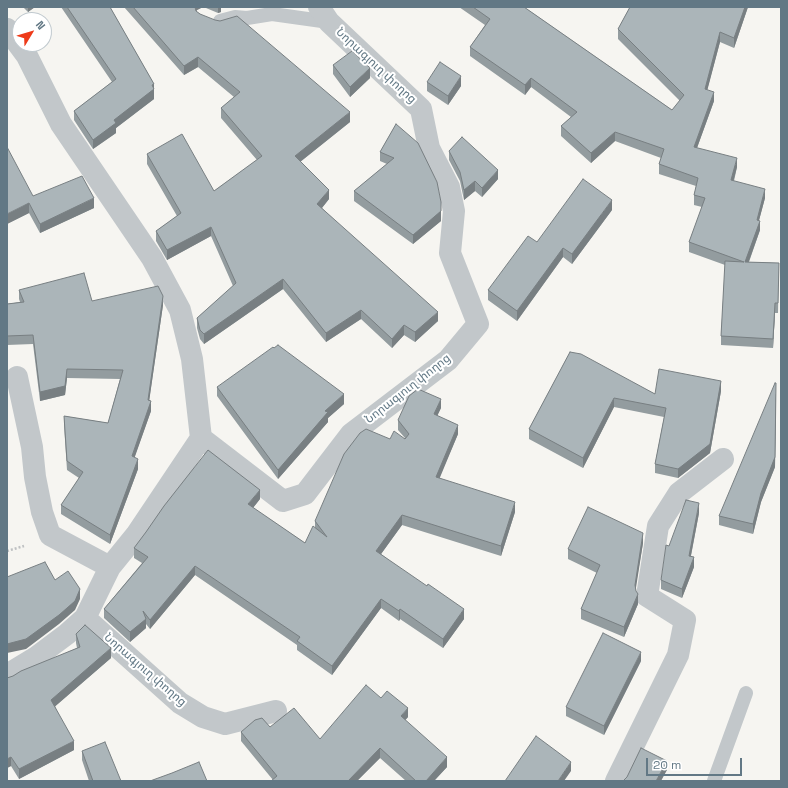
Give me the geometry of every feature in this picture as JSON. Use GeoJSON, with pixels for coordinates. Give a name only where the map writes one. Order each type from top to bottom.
{"type":"FeatureCollection","features":[{"type":"Feature","properties":{"kind":"street","name":"Նորագյուղ փողոց"},"geometry":{"type":"LineString","coordinates":[[201,438],[283,500],[305,494],[351,434],[448,360],[478,324],[450,253],[454,211],[449,187],[429,148],[421,108],[324,14]]}},
{"type":"Feature","properties":{"kind":"street"},"geometry":{"type":"LineString","coordinates":[[7,29],[28,56],[61,124],[152,258],[180,310],[192,359],[201,438],[136,535],[110,567],[85,618],[67,634],[35,658],[7,675]]}},
{"type":"Feature","properties":{"kind":"street"},"geometry":{"type":"LineString","coordinates":[[17,377],[32,448],[35,478],[50,535],[110,567]]}},
{"type":"Feature","properties":{"kind":"street"},"geometry":{"type":"LineString","coordinates":[[616,781],[678,655],[685,620],[647,596],[658,526],[680,493],[723,458]]}},
{"type":"Feature","properties":{"kind":"street","name":"Նորագյուղ փողոց"},"geometry":{"type":"LineString","coordinates":[[85,618],[180,703],[203,717],[225,724],[276,711]]}},
{"type":"Feature","properties":{"kind":"lane"},"geometry":{"type":"LineString","coordinates":[[208,18],[218,22],[235,17],[248,18],[272,14],[324,14]]}},
{"type":"Feature","properties":{"kind":"lane"},"geometry":{"type":"LineString","coordinates":[[714,781],[746,693]]}},
{"type":"Feature","properties":{"kind":"building"},"geometry":{"type":"Polygon","coordinates":[[[67,7],[110,7],[154,84],[152,85],[154,89],[114,120],[116,123],[93,140],[74,111],[116,79],[67,7]]]}},
{"type":"Feature","properties":{"kind":"building"},"geometry":{"type":"Polygon","coordinates":[[[133,7],[195,7],[196,11],[200,14],[220,21],[237,16],[350,112],[295,156],[329,190],[317,204],[438,312],[415,332],[404,325],[392,339],[361,310],[326,333],[283,279],[204,334],[200,330],[197,318],[236,283],[211,227],[167,250],[156,231],[181,213],[147,154],[182,134],[214,191],[262,156],[221,108],[240,92],[198,57],[184,66],[133,7]]]}},
{"type":"Feature","properties":{"kind":"building"},"geometry":{"type":"Polygon","coordinates":[[[473,7],[524,7],[672,110],[684,95],[618,29],[630,7],[745,7],[734,38],[720,32],[705,89],[714,92],[694,147],[737,158],[731,180],[765,189],[757,220],[760,221],[745,262],[779,263],[778,303],[775,303],[773,339],[721,336],[725,261],[744,262],[689,242],[705,198],[694,195],[698,178],[659,164],[664,149],[615,132],[591,153],[561,126],[577,112],[531,78],[525,85],[470,47],[490,19],[473,7]]]}},
{"type":"Feature","properties":{"kind":"building"},"geometry":{"type":"Polygon","coordinates":[[[352,51],[370,68],[350,87],[333,65],[352,51]]]}},
{"type":"Feature","properties":{"kind":"building"},"geometry":{"type":"Polygon","coordinates":[[[440,62],[461,76],[448,96],[427,82],[440,62]]]}},
{"type":"Feature","properties":{"kind":"building"},"geometry":{"type":"Polygon","coordinates":[[[396,124],[418,143],[437,182],[441,202],[441,211],[413,235],[354,191],[394,158],[380,152],[396,124]]]}},
{"type":"Feature","properties":{"kind":"building"},"geometry":{"type":"Polygon","coordinates":[[[462,137],[498,170],[482,188],[475,181],[464,190],[460,172],[449,151],[462,137]]]}},
{"type":"Feature","properties":{"kind":"building"},"geometry":{"type":"Polygon","coordinates":[[[7,147],[33,196],[82,176],[94,198],[40,224],[29,203],[7,214],[7,147]]]}},
{"type":"Feature","properties":{"kind":"building"},"geometry":{"type":"Polygon","coordinates":[[[583,179],[612,200],[572,254],[563,248],[517,311],[488,290],[528,236],[537,242],[583,179]]]}},
{"type":"Feature","properties":{"kind":"building"},"geometry":{"type":"Polygon","coordinates":[[[84,273],[92,301],[158,286],[163,296],[148,400],[151,401],[132,456],[138,459],[110,535],[61,505],[83,472],[67,461],[64,416],[108,423],[123,370],[67,369],[65,386],[40,392],[33,335],[7,336],[7,304],[24,302],[19,290],[84,273]]]}},
{"type":"Feature","properties":{"kind":"building"},"geometry":{"type":"Polygon","coordinates":[[[278,345],[344,394],[325,411],[328,412],[278,470],[217,387],[278,345]]]}},
{"type":"Feature","properties":{"kind":"building"},"geometry":{"type":"Polygon","coordinates":[[[570,352],[581,354],[655,394],[659,369],[721,381],[710,444],[678,469],[655,464],[666,408],[614,398],[583,458],[529,429],[570,352]]]}},
{"type":"Feature","properties":{"kind":"building"},"geometry":{"type":"Polygon","coordinates":[[[775,383],[775,457],[761,493],[753,524],[719,516],[775,383]]]}},
{"type":"Feature","properties":{"kind":"building"},"geometry":{"type":"Polygon","coordinates":[[[418,389],[441,399],[434,414],[458,425],[436,477],[515,502],[501,546],[402,515],[376,551],[464,609],[443,639],[400,609],[399,611],[381,599],[332,666],[297,641],[300,637],[195,566],[150,620],[143,611],[146,619],[130,632],[104,609],[148,557],[134,548],[164,506],[208,450],[260,490],[248,504],[305,543],[313,526],[327,537],[315,521],[344,454],[360,433],[366,429],[390,439],[394,431],[405,439],[409,434],[398,420],[409,396],[418,389]]]}},
{"type":"Feature","properties":{"kind":"building"},"geometry":{"type":"Polygon","coordinates":[[[686,500],[699,503],[689,556],[694,557],[682,589],[661,580],[666,545],[669,546],[686,500]]]}},
{"type":"Feature","properties":{"kind":"building"},"geometry":{"type":"Polygon","coordinates":[[[588,507],[643,533],[635,585],[638,594],[624,627],[581,609],[600,565],[568,549],[588,507]]]}},
{"type":"Feature","properties":{"kind":"building"},"geometry":{"type":"Polygon","coordinates":[[[45,562],[55,580],[68,571],[80,589],[75,601],[59,615],[26,639],[7,644],[7,577],[45,562]]]}},
{"type":"Feature","properties":{"kind":"building"},"geometry":{"type":"Polygon","coordinates":[[[85,625],[111,648],[51,700],[74,741],[19,769],[11,757],[7,759],[7,678],[80,647],[76,634],[85,625]]]}},
{"type":"Feature","properties":{"kind":"building"},"geometry":{"type":"Polygon","coordinates":[[[603,633],[641,652],[604,726],[566,707],[603,633]]]}},
{"type":"Feature","properties":{"kind":"building"},"geometry":{"type":"Polygon","coordinates":[[[366,685],[381,698],[387,691],[408,708],[401,716],[447,757],[426,781],[416,781],[380,748],[348,781],[271,781],[277,776],[241,732],[255,720],[262,718],[270,727],[294,708],[320,739],[366,685]]]}},
{"type":"Feature","properties":{"kind":"building"},"geometry":{"type":"Polygon","coordinates":[[[536,736],[571,762],[558,781],[505,781],[536,736]]]}},
{"type":"Feature","properties":{"kind":"building"},"geometry":{"type":"Polygon","coordinates":[[[105,742],[121,781],[93,781],[82,751],[105,742]]]}},
{"type":"Feature","properties":{"kind":"building"},"geometry":{"type":"Polygon","coordinates":[[[641,748],[667,761],[656,781],[623,781],[627,777],[641,748]]]}},
{"type":"Feature","properties":{"kind":"building"},"geometry":{"type":"Polygon","coordinates":[[[199,762],[207,781],[150,781],[172,773],[199,762]]]}}]}
